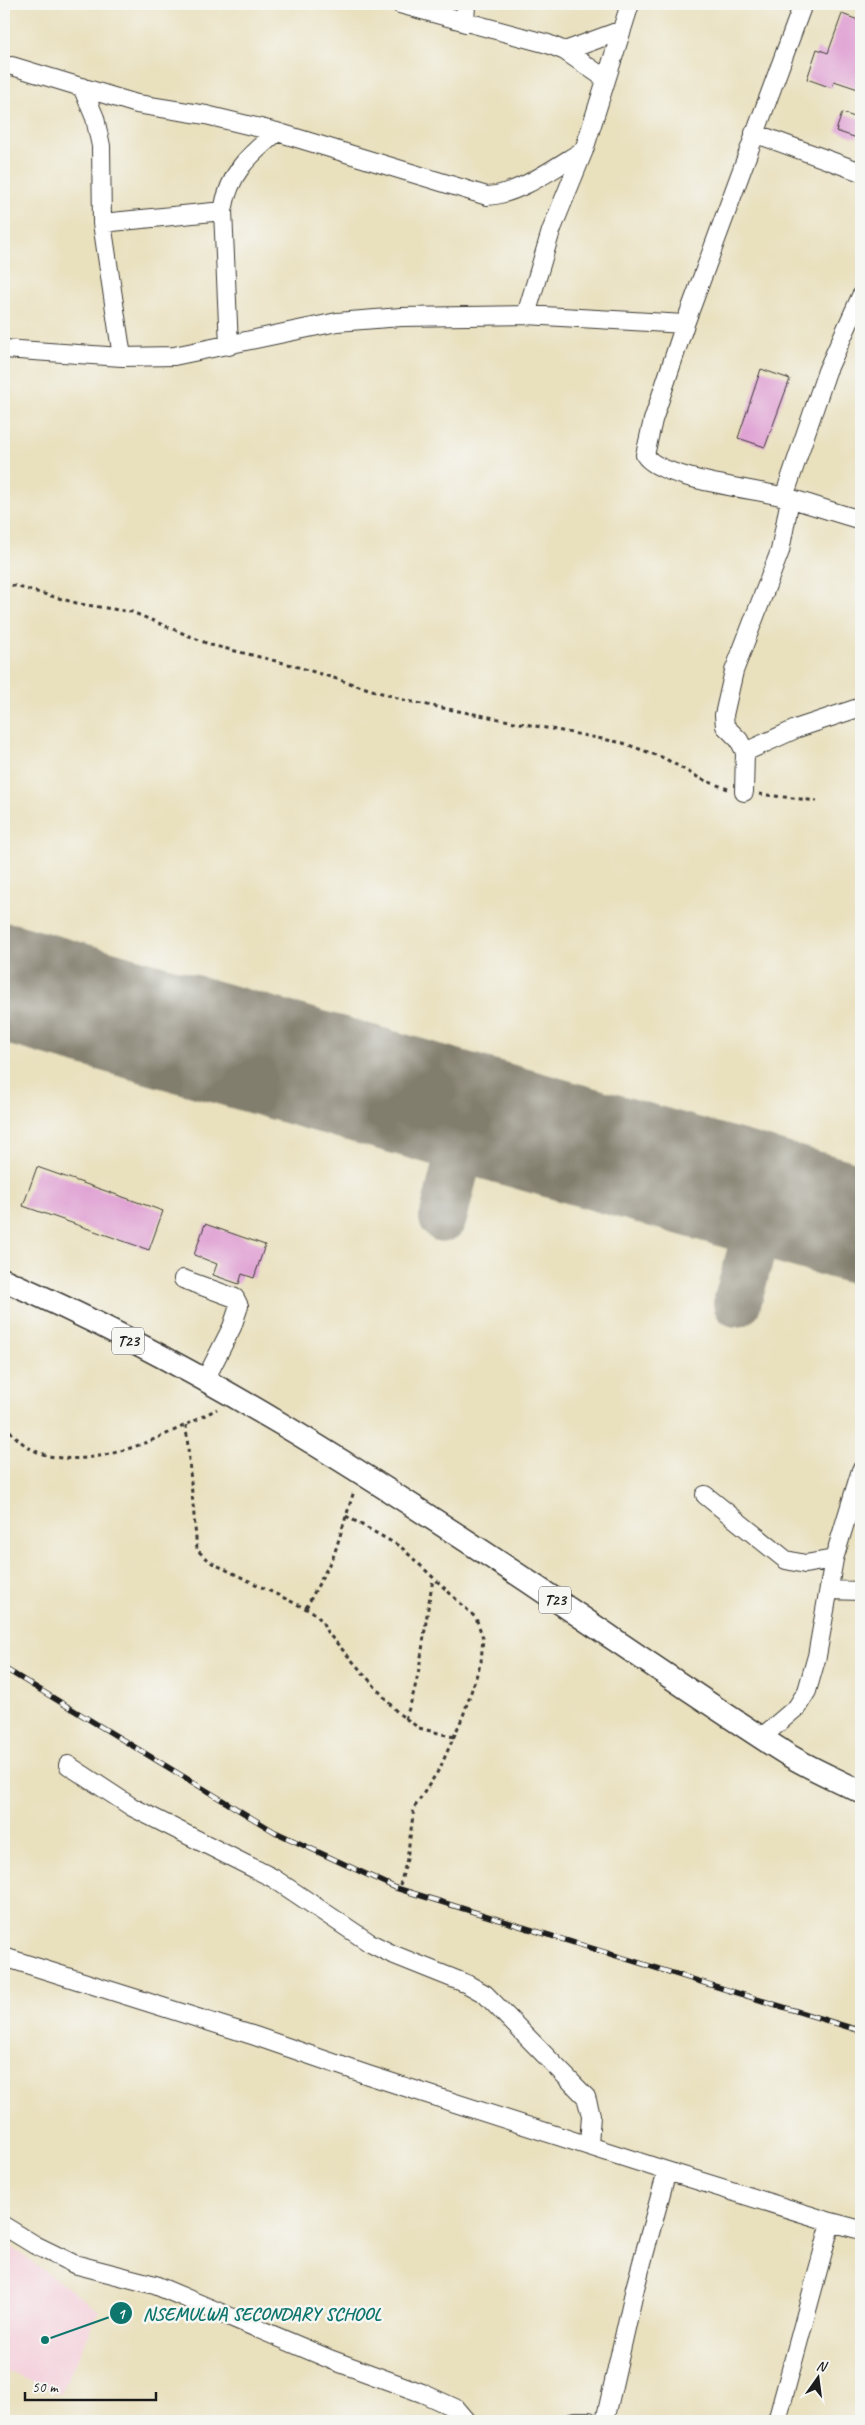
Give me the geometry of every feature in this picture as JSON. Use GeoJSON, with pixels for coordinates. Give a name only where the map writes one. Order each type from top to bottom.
{"type":"FeatureCollection","features":[{"type":"Feature","properties":{"kind":"main road","name":"T23"},"geometry":{"type":"LineString","coordinates":[[4,1280],[42,1297],[238,1398],[357,1470],[787,1754],[861,1792]]}},
{"type":"Feature","properties":{"kind":"street"},"geometry":{"type":"LineString","coordinates":[[400,4],[524,36],[566,51],[606,80]]}},
{"type":"Feature","properties":{"kind":"street"},"geometry":{"type":"LineString","coordinates":[[465,22],[466,4]]}},
{"type":"Feature","properties":{"kind":"street"},"geometry":{"type":"LineString","coordinates":[[526,315],[551,231],[584,150],[630,4]]}},
{"type":"Feature","properties":{"kind":"street"},"geometry":{"type":"LineString","coordinates":[[803,4],[685,324],[652,420],[645,455],[648,461],[657,467],[694,478],[787,498],[861,520]]}},
{"type":"Feature","properties":{"kind":"street"},"geometry":{"type":"LineString","coordinates":[[566,51],[622,30]]}},
{"type":"Feature","properties":{"kind":"street"},"geometry":{"type":"LineString","coordinates":[[12,66],[137,104],[206,115],[278,132],[431,181],[487,196],[496,196],[513,190],[584,150]]}},
{"type":"Feature","properties":{"kind":"street"},"geometry":{"type":"LineString","coordinates":[[82,87],[95,118],[101,146],[102,223],[122,357]]}},
{"type":"Feature","properties":{"kind":"street"},"geometry":{"type":"LineString","coordinates":[[229,346],[223,211],[228,188],[239,169],[253,152],[278,132]]}},
{"type":"Feature","properties":{"kind":"street"},"geometry":{"type":"LineString","coordinates":[[754,134],[861,172]]}},
{"type":"Feature","properties":{"kind":"street"},"geometry":{"type":"LineString","coordinates":[[102,223],[223,211]]}},
{"type":"Feature","properties":{"kind":"street"},"geometry":{"type":"LineString","coordinates":[[744,792],[745,752],[739,740],[725,726],[724,715],[734,671],[780,551],[787,498],[827,371],[860,306]]}},
{"type":"Feature","properties":{"kind":"street"},"geometry":{"type":"LineString","coordinates":[[4,349],[122,357],[174,356],[337,322],[401,317],[526,315],[685,324]]}},
{"type":"Feature","properties":{"kind":"street"},"geometry":{"type":"LineString","coordinates":[[745,752],[798,728],[861,706]]}},
{"type":"Feature","properties":{"kind":"street"},"geometry":{"type":"LineString","coordinates":[[183,1279],[235,1298],[239,1306],[232,1327],[205,1380]]}},
{"type":"Feature","properties":{"kind":"street"},"geometry":{"type":"LineString","coordinates":[[762,1737],[797,1707],[806,1691],[817,1656],[834,1560],[861,1470]]}},
{"type":"Feature","properties":{"kind":"street"},"geometry":{"type":"LineString","coordinates":[[705,1495],[786,1560],[805,1564],[834,1560]]}},
{"type":"Feature","properties":{"kind":"street"},"geometry":{"type":"LineString","coordinates":[[829,1590],[861,1591]]}},
{"type":"Feature","properties":{"kind":"street"},"geometry":{"type":"LineString","coordinates":[[68,1765],[132,1807],[273,1878],[370,1943],[392,1954],[467,1984],[485,1994],[586,2097],[591,2115],[589,2146]]}},
{"type":"Feature","properties":{"kind":"street"},"geometry":{"type":"LineString","coordinates":[[4,1956],[667,2171],[861,2230]]}},
{"type":"Feature","properties":{"kind":"street"},"geometry":{"type":"LineString","coordinates":[[605,2421],[634,2288],[667,2171]]}},
{"type":"Feature","properties":{"kind":"street"},"geometry":{"type":"LineString","coordinates":[[778,2421],[831,2222]]}},
{"type":"Feature","properties":{"kind":"street"},"geometry":{"type":"LineString","coordinates":[[4,2226],[35,2245],[74,2264],[155,2285],[316,2353],[430,2396],[455,2408],[466,2421]]}},
{"type":"Feature","properties":{"kind":"street"},"geometry":{"type":"LineString","coordinates":[[574,2421],[589,2421]]}},
{"type":"Feature","properties":{"kind":"path"},"geometry":{"type":"LineString","coordinates":[[4,582],[80,604],[132,612],[212,645],[292,665],[407,701],[624,743],[664,758],[715,785],[744,792],[817,801]]}},
{"type":"Feature","properties":{"kind":"path"},"geometry":{"type":"LineString","coordinates":[[4,1425],[33,1450],[66,1460],[112,1453],[186,1425],[238,1398]]}},
{"type":"Feature","properties":{"kind":"path"},"geometry":{"type":"LineString","coordinates":[[186,1425],[197,1550],[212,1563],[306,1608],[322,1621],[327,1632],[398,1713],[419,1728],[454,1737]]}},
{"type":"Feature","properties":{"kind":"path"},"geometry":{"type":"LineString","coordinates":[[306,1608],[334,1555],[357,1470]]}},
{"type":"Feature","properties":{"kind":"path"},"geometry":{"type":"LineString","coordinates":[[346,1516],[401,1547],[476,1618],[483,1638],[481,1662],[454,1737],[440,1768],[414,1808],[407,1859],[400,1885]]}},
{"type":"Feature","properties":{"kind":"path"},"geometry":{"type":"LineString","coordinates":[[405,1719],[419,1678],[425,1616],[433,1579]]}},
{"type":"Feature","properties":{"kind":"shaded area"},"geometry":{"type":"Polygon","coordinates":[[[4,2242],[99,2310],[61,2394],[4,2370],[4,2242]]]}},
{"type":"Feature","properties":{"kind":"building"},"geometry":{"type":"Polygon","coordinates":[[[842,14],[861,21],[861,90],[834,81],[832,88],[807,79],[817,49],[828,53],[842,14]]]}},
{"type":"Feature","properties":{"kind":"building"},"geometry":{"type":"Polygon","coordinates":[[[842,113],[861,119],[857,138],[836,131],[842,113]]]}},
{"type":"Feature","properties":{"kind":"building"},"geometry":{"type":"Polygon","coordinates":[[[761,369],[790,379],[765,447],[738,438],[761,369]]]}},
{"type":"Feature","properties":{"kind":"building"},"geometry":{"type":"Polygon","coordinates":[[[37,1167],[163,1211],[149,1250],[23,1206],[37,1167]]]}},
{"type":"Feature","properties":{"kind":"building"},"geometry":{"type":"Polygon","coordinates":[[[205,1224],[265,1245],[254,1278],[242,1274],[239,1284],[213,1275],[217,1264],[194,1255],[205,1224]]]}},
{"type":"Feature","properties":{"kind":"taxiway"},"geometry":{"type":"LineString","coordinates":[[443,1218],[469,1114]]}},
{"type":"Feature","properties":{"kind":"taxiway"},"geometry":{"type":"LineString","coordinates":[[737,1303],[766,1198]]}},
{"type":"Feature","properties":{"kind":"runway"},"geometry":{"type":"LineString","coordinates":[[4,982],[861,1225]]}},
{"type":"Feature","properties":{"kind":"railway"},"geometry":{"type":"LineString","coordinates":[[4,1668],[275,1832],[396,1888],[861,2031]]}},
{"type":"Feature","properties":{"kind":"place","name":"NSEMULWA SECONDARY SCHOOL"},"geometry":{"type":"Point","coordinates":[45,2340]}}]}
